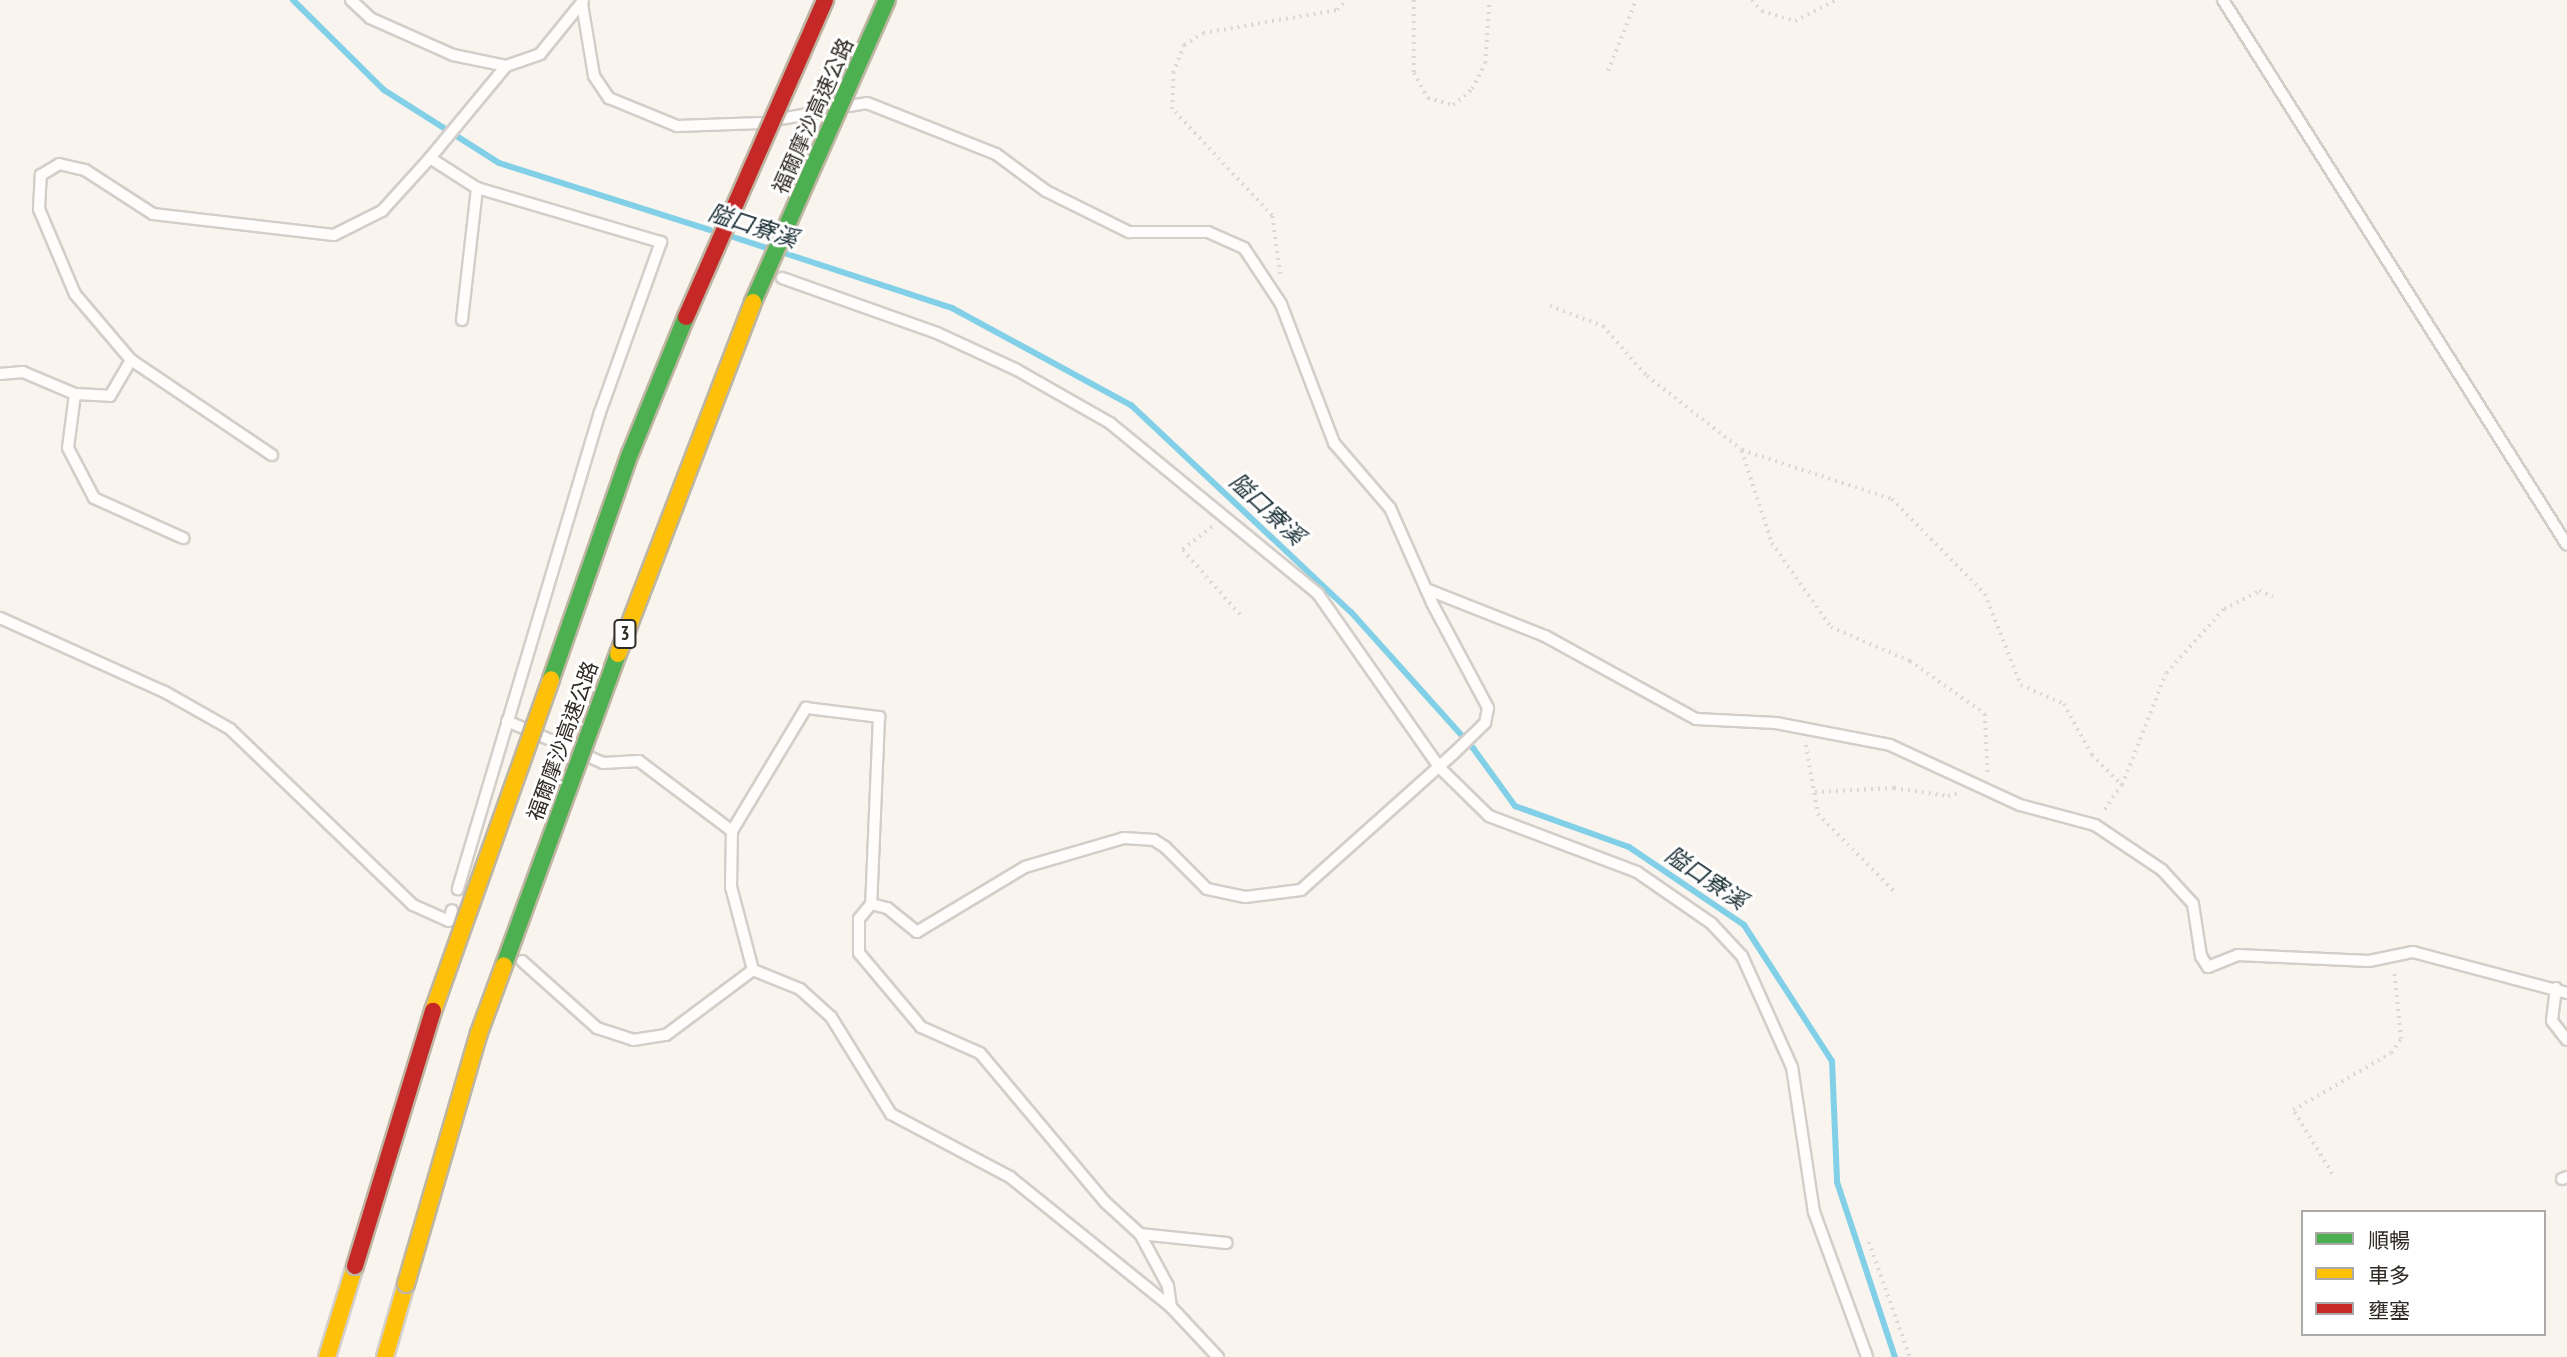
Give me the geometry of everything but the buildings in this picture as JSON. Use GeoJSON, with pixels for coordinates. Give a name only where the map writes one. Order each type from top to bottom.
{"type":"FeatureCollection","features":[{"type":"Feature","properties":{"kind":"highway","name":"福爾摩沙高速公路"},"geometry":{"type":"LineString","coordinates":[[327,1357],[431,1017],[631,454],[727,217],[825,0]]}},
{"type":"Feature","properties":{"kind":"highway","name":"福爾摩沙高速公路"},"geometry":{"type":"LineString","coordinates":[[385,1357],[479,1033],[682,476],[732,349],[887,0]]}},
{"type":"Feature","properties":{"kind":"lane"},"geometry":{"type":"LineString","coordinates":[[351,0],[370,18],[453,55],[506,66]]}},
{"type":"Feature","properties":{"kind":"lane"},"geometry":{"type":"LineString","coordinates":[[2222,0],[2567,545]]}},
{"type":"Feature","properties":{"kind":"lane"},"geometry":{"type":"LineString","coordinates":[[272,455],[131,360],[75,294],[39,209],[41,175],[59,164],[85,170],[153,214],[334,234],[382,211],[506,66],[540,54],[582,2]]}},
{"type":"Feature","properties":{"kind":"lane"},"geometry":{"type":"LineString","coordinates":[[582,2],[594,76],[609,98],[677,126],[743,127],[867,103],[996,155],[1046,191],[1129,232],[1208,232],[1244,248],[1281,304],[1334,443],[1390,508],[1426,589],[1488,708],[1485,723],[1477,731],[1301,890],[1245,897],[1207,889],[1165,846],[1154,840],[1124,838],[1025,867],[917,932],[887,908],[871,904]]}},
{"type":"Feature","properties":{"kind":"lane"},"geometry":{"type":"LineString","coordinates":[[0,618],[165,692],[230,729],[413,905],[449,921],[600,412],[661,242],[477,188],[430,158]]}},
{"type":"Feature","properties":{"kind":"lane"},"geometry":{"type":"LineString","coordinates":[[462,320],[477,188]]}},
{"type":"Feature","properties":{"kind":"lane"},"geometry":{"type":"LineString","coordinates":[[782,278],[937,333],[1017,370],[1110,423],[1318,593],[1439,767],[1489,816],[1637,872],[1711,923],[1742,956],[1792,1067],[1814,1212],[1867,1357]]}},
{"type":"Feature","properties":{"kind":"lane"},"geometry":{"type":"LineString","coordinates":[[0,374],[23,372],[75,394],[110,396],[131,360]]}},
{"type":"Feature","properties":{"kind":"lane"},"geometry":{"type":"LineString","coordinates":[[75,394],[68,448],[94,498],[183,538]]}},
{"type":"Feature","properties":{"kind":"lane"},"geometry":{"type":"LineString","coordinates":[[1426,589],[1545,636],[1696,719],[1803,728],[1890,745],[2020,805],[2095,825],[2162,870],[2193,904],[2201,956],[2208,967],[2238,955],[2369,961],[2413,952],[2567,993]]}},
{"type":"Feature","properties":{"kind":"lane"},"geometry":{"type":"LineString","coordinates":[[753,970],[732,887],[732,831],[806,708],[879,717],[871,904],[859,919],[859,953],[921,1027],[980,1053],[1105,1202],[1140,1234],[1168,1286],[1171,1307]]}},
{"type":"Feature","properties":{"kind":"lane"},"geometry":{"type":"LineString","coordinates":[[507,721],[603,762],[639,761],[732,831]]}},
{"type":"Feature","properties":{"kind":"lane"},"geometry":{"type":"LineString","coordinates":[[522,961],[597,1028],[633,1040],[666,1035],[753,970]]}},
{"type":"Feature","properties":{"kind":"lane"},"geometry":{"type":"LineString","coordinates":[[753,970],[800,989],[831,1017],[891,1114],[1010,1177],[1171,1307],[1218,1357]]}},
{"type":"Feature","properties":{"kind":"lane"},"geometry":{"type":"LineString","coordinates":[[2556,988],[2552,1021],[2567,1040]]}},
{"type":"Feature","properties":{"kind":"lane"},"geometry":{"type":"LineString","coordinates":[[1140,1234],[1227,1243]]}},
{"type":"Feature","properties":{"kind":"path"},"geometry":{"type":"LineString","coordinates":[[1281,304],[1272,216],[1172,109],[1173,73],[1184,45],[1203,33],[1337,10],[1346,0]]}},
{"type":"Feature","properties":{"kind":"path"},"geometry":{"type":"LineString","coordinates":[[1414,0],[1413,74],[1427,98],[1453,105],[1472,89],[1485,63],[1489,5]]}},
{"type":"Feature","properties":{"kind":"path"},"geometry":{"type":"LineString","coordinates":[[1608,71],[1636,0]]}},
{"type":"Feature","properties":{"kind":"path"},"geometry":{"type":"LineString","coordinates":[[1752,0],[1762,10],[1795,21],[1836,0]]}},
{"type":"Feature","properties":{"kind":"path"},"geometry":{"type":"LineString","coordinates":[[1550,306],[1602,326],[1647,376],[1742,450],[1892,499],[1985,594],[2021,685],[2064,704],[2092,755],[2122,785]]}},
{"type":"Feature","properties":{"kind":"path"},"geometry":{"type":"LineString","coordinates":[[1742,450],[1772,543],[1832,626],[1910,661],[1985,714],[1990,773],[1980,788],[1948,796],[1894,788],[1815,792]]}},
{"type":"Feature","properties":{"kind":"path"},"geometry":{"type":"LineString","coordinates":[[1225,517],[1183,550],[1242,617]]}},
{"type":"Feature","properties":{"kind":"path"},"geometry":{"type":"LineString","coordinates":[[2095,825],[2122,785],[2166,673],[2224,609],[2259,591],[2273,596]]}},
{"type":"Feature","properties":{"kind":"path"},"geometry":{"type":"LineString","coordinates":[[1803,728],[1818,814],[1895,892]]}},
{"type":"Feature","properties":{"kind":"path"},"geometry":{"type":"LineString","coordinates":[[2332,1174],[2293,1110],[2391,1054],[2401,1039],[2392,956]]}},
{"type":"Feature","properties":{"kind":"path"},"geometry":{"type":"LineString","coordinates":[[1870,1242],[1910,1357]]}},
{"type":"Feature","properties":{"kind":"waterway","name":"隘口寮溪"},"geometry":{"type":"LineString","coordinates":[[293,0],[384,90],[499,163],[710,230]]}},
{"type":"Feature","properties":{"kind":"waterway","name":"隘口寮溪"},"geometry":{"type":"LineString","coordinates":[[730,236],[767,248]]}},
{"type":"Feature","properties":{"kind":"waterway","name":"隘口寮溪"},"geometry":{"type":"LineString","coordinates":[[787,254],[952,308],[1131,405],[1351,612],[1473,748],[1515,806],[1629,847],[1744,925],[1832,1061],[1837,1182],[1895,1357]]}},
{"type":"Feature","properties":{"kind":"traffic: slow"},"geometry":{"type":"LineString","coordinates":[[618,654],[753,302]]}},
{"type":"Feature","properties":{"kind":"traffic: slow"},"geometry":{"type":"LineString","coordinates":[[433,1011],[551,679]]}},
{"type":"Feature","properties":{"kind":"traffic: slow"},"geometry":{"type":"LineString","coordinates":[[406,1284],[479,1033],[504,965]]}},
{"type":"Feature","properties":{"kind":"traffic: slow"},"geometry":{"type":"LineString","coordinates":[[327,1357],[355,1266]]}},
{"type":"Feature","properties":{"kind":"traffic: slow"},"geometry":{"type":"LineString","coordinates":[[385,1357],[406,1284]]}},
{"type":"Feature","properties":{"kind":"traffic: fast"},"geometry":{"type":"LineString","coordinates":[[753,302],[887,0]]}},
{"type":"Feature","properties":{"kind":"traffic: fast"},"geometry":{"type":"LineString","coordinates":[[551,679],[630,454],[686,317]]}},
{"type":"Feature","properties":{"kind":"traffic: fast"},"geometry":{"type":"LineString","coordinates":[[504,965],[618,654]]}},
{"type":"Feature","properties":{"kind":"traffic: jam"},"geometry":{"type":"LineString","coordinates":[[686,317],[825,0]]}},
{"type":"Feature","properties":{"kind":"traffic: jam"},"geometry":{"type":"LineString","coordinates":[[355,1266],[433,1011]]}}]}
